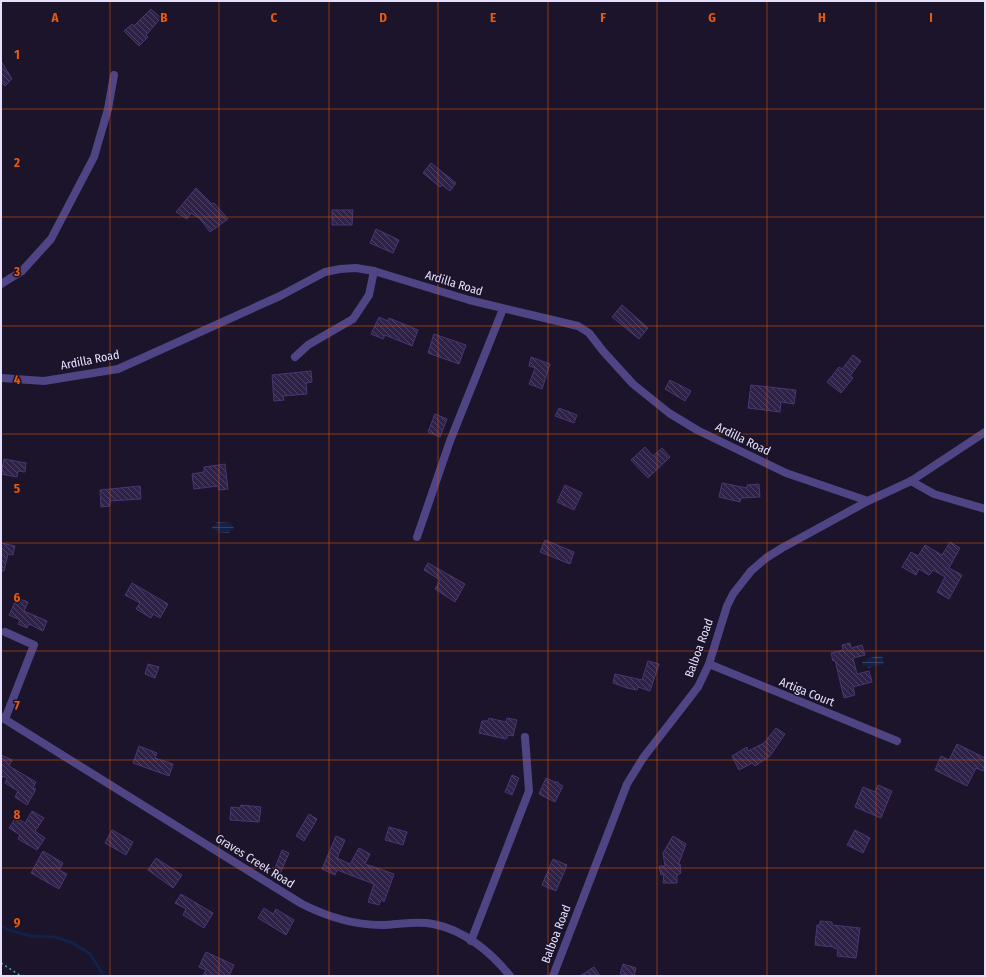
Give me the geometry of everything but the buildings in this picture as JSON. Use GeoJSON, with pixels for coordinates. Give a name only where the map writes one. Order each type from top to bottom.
{"type":"FeatureCollection","features":[{"type":"Feature","properties":{"kind":"street"},"geometry":{"type":"LineString","coordinates":[[1,284],[22,271],[54,234],[94,157],[108,109],[114,74]]}},
{"type":"Feature","properties":{"kind":"street","name":"Ardilla Road"},"geometry":{"type":"LineString","coordinates":[[1,378],[44,381],[118,369],[280,296],[325,272],[356,268],[374,271],[503,309],[578,326],[589,333],[603,352],[633,384],[669,413],[697,430],[786,474],[868,501]]}},
{"type":"Feature","properties":{"kind":"street"},"geometry":{"type":"LineString","coordinates":[[295,357],[308,345],[353,319],[369,295],[374,271]]}},
{"type":"Feature","properties":{"kind":"street"},"geometry":{"type":"LineString","coordinates":[[417,537],[450,441],[503,309]]}},
{"type":"Feature","properties":{"kind":"street","name":"Balboa Road"},"geometry":{"type":"LineString","coordinates":[[553,976],[627,784],[643,758],[691,697],[703,678],[709,664],[727,606],[733,594],[751,571],[766,558],[782,548],[868,501],[911,481],[985,432]]}},
{"type":"Feature","properties":{"kind":"street"},"geometry":{"type":"LineString","coordinates":[[911,481],[934,494],[985,509]]}},
{"type":"Feature","properties":{"kind":"street"},"geometry":{"type":"LineString","coordinates":[[3,718],[34,645],[5,632]]}},
{"type":"Feature","properties":{"kind":"street","name":"Artiga Court"},"geometry":{"type":"LineString","coordinates":[[709,664],[897,741]]}},
{"type":"Feature","properties":{"kind":"street","name":"Graves Creek Road"},"geometry":{"type":"LineString","coordinates":[[3,718],[302,904],[323,914],[342,919],[380,925],[432,923],[461,934],[482,948],[502,966],[510,976]]}},
{"type":"Feature","properties":{"kind":"street"},"geometry":{"type":"LineString","coordinates":[[471,941],[529,792],[525,737]]}},
{"type":"Feature","properties":{"kind":"path"},"geometry":{"type":"LineString","coordinates":[[1,963],[20,976]]}},
{"type":"Feature","properties":{"kind":"water"},"geometry":{"type":"Polygon","coordinates":[[[217,522],[230,523],[234,528],[233,530],[229,531],[229,533],[216,532],[217,530],[213,529],[212,527],[216,525],[217,522]]]}},
{"type":"Feature","properties":{"kind":"water"},"geometry":{"type":"Polygon","coordinates":[[[882,655],[884,664],[868,668],[867,665],[863,666],[862,662],[867,661],[866,659],[882,655]]]}},
{"type":"Feature","properties":{"kind":"waterway"},"geometry":{"type":"LineString","coordinates":[[1,925],[8,930],[31,936],[55,937],[73,943],[90,954],[104,976]]}}]}
